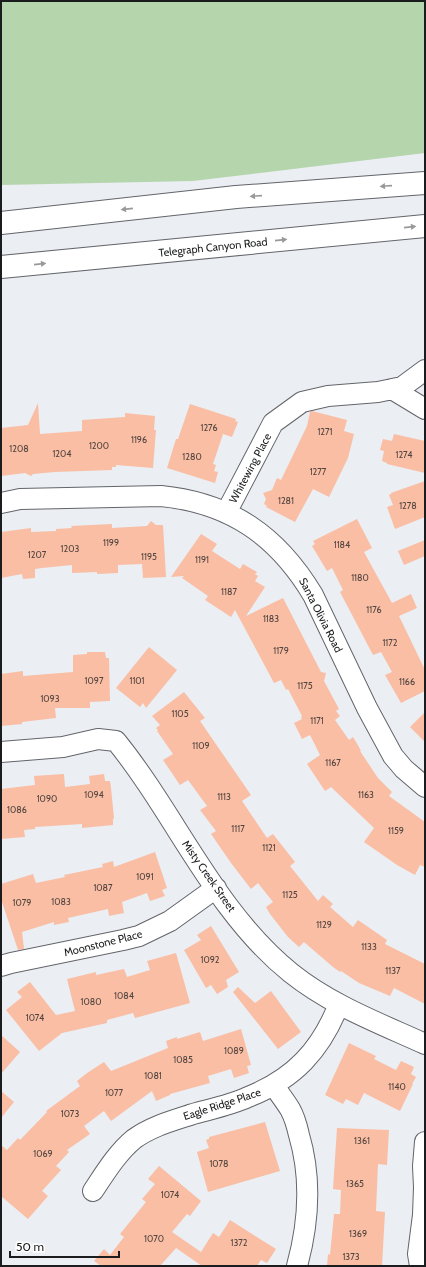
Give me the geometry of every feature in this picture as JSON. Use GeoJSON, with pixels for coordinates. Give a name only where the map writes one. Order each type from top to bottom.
{"type":"FeatureCollection","features":[{"type":"Feature","properties":{"kind":"main road"},"geometry":{"type":"LineString","coordinates":[[1,223],[236,197],[425,183]]}},
{"type":"Feature","properties":{"kind":"main road","name":"Telegraph Canyon Road"},"geometry":{"type":"LineString","coordinates":[[1,267],[425,226]]}},
{"type":"Feature","properties":{"kind":"street"},"geometry":{"type":"LineString","coordinates":[[392,389],[402,387],[425,370]]}},
{"type":"Feature","properties":{"kind":"street"},"geometry":{"type":"LineString","coordinates":[[392,389],[425,409]]}},
{"type":"Feature","properties":{"kind":"street","name":"Whitewing Place"},"geometry":{"type":"LineString","coordinates":[[226,513],[274,424],[302,402],[328,396],[378,392],[392,389]]}},
{"type":"Feature","properties":{"kind":"street","name":"Santa Olivia Road"},"geometry":{"type":"LineString","coordinates":[[1,503],[20,499],[161,496],[194,501],[211,506],[244,522],[266,538],[290,561],[302,578],[313,595],[364,701],[393,756],[404,769],[425,787]]}},
{"type":"Feature","properties":{"kind":"street","name":"Misty Creek Street"},"geometry":{"type":"LineString","coordinates":[[1,752],[63,747],[98,739],[116,741],[136,766],[202,868],[242,924],[274,958],[312,988],[339,1004],[425,1044]]}},
{"type":"Feature","properties":{"kind":"street","name":"Moonstone Place"},"geometry":{"type":"LineString","coordinates":[[1,966],[139,936],[170,921],[216,888]]}},
{"type":"Feature","properties":{"kind":"street","name":"Eagle Ridge Place"},"geometry":{"type":"LineString","coordinates":[[93,1192],[119,1154],[134,1139],[157,1126],[170,1121],[247,1098],[274,1086],[298,1067],[318,1045],[339,1004]]}},
{"type":"Feature","properties":{"kind":"street"},"geometry":{"type":"LineString","coordinates":[[274,1086],[290,1109],[302,1143],[305,1161],[308,1188],[307,1222],[304,1242],[297,1266]]}},
{"type":"Feature","properties":{"kind":"street"},"geometry":{"type":"LineString","coordinates":[[420,1266],[418,1254],[425,1188],[423,1166],[425,1142]]}},
{"type":"Feature","properties":{"kind":"green space"},"geometry":{"type":"Polygon","coordinates":[[[1,1],[425,1],[425,153],[193,181],[1,185],[1,1]]]}},
{"type":"Feature","properties":{"kind":"building"},"geometry":{"type":"Polygon","coordinates":[[[38,403],[40,434],[82,431],[82,420],[125,417],[125,413],[155,416],[154,430],[156,430],[153,468],[116,465],[116,467],[112,467],[112,470],[55,472],[33,474],[31,476],[25,473],[1,476],[1,428],[28,425],[38,403]]]}},
{"type":"Feature","properties":{"kind":"building"},"geometry":{"type":"Polygon","coordinates":[[[190,404],[236,419],[235,421],[238,422],[232,437],[223,434],[213,464],[216,465],[214,471],[218,472],[215,483],[167,468],[176,439],[178,439],[190,404]]]}},
{"type":"Feature","properties":{"kind":"building"},"geometry":{"type":"Polygon","coordinates":[[[312,411],[347,420],[344,431],[354,434],[348,458],[329,497],[313,489],[295,522],[266,507],[267,506],[264,504],[266,499],[263,493],[272,490],[277,478],[281,480],[307,426],[310,412],[312,411]]]}},
{"type":"Feature","properties":{"kind":"building"},"geometry":{"type":"Polygon","coordinates":[[[394,434],[425,441],[425,473],[387,464],[382,461],[384,451],[380,450],[383,439],[392,441],[394,434]]]}},
{"type":"Feature","properties":{"kind":"building"},"geometry":{"type":"Polygon","coordinates":[[[425,481],[425,517],[395,529],[387,507],[393,505],[389,495],[425,481]]]}},
{"type":"Feature","properties":{"kind":"building"},"geometry":{"type":"Polygon","coordinates":[[[357,519],[372,548],[364,552],[392,603],[411,594],[417,608],[399,616],[425,670],[425,691],[401,703],[385,675],[392,672],[381,652],[373,655],[340,592],[343,590],[332,568],[327,571],[312,546],[315,544],[313,541],[357,519]]]}},
{"type":"Feature","properties":{"kind":"building"},"geometry":{"type":"Polygon","coordinates":[[[151,521],[156,525],[163,525],[166,577],[143,578],[142,564],[118,565],[118,573],[72,573],[72,565],[35,569],[35,578],[23,579],[22,574],[1,578],[1,532],[31,528],[31,532],[56,531],[56,529],[72,528],[71,526],[112,524],[112,528],[147,526],[151,521]]]}},
{"type":"Feature","properties":{"kind":"building"},"geometry":{"type":"Polygon","coordinates":[[[201,534],[217,544],[212,551],[240,569],[243,564],[257,572],[255,574],[258,576],[255,581],[265,587],[246,616],[283,598],[321,672],[326,673],[324,681],[339,709],[336,711],[340,716],[335,720],[349,740],[353,737],[360,751],[378,778],[392,792],[389,796],[425,822],[425,867],[420,865],[415,875],[397,865],[364,842],[374,828],[331,787],[325,791],[307,764],[320,755],[310,735],[302,739],[294,723],[302,719],[302,716],[288,689],[286,690],[281,680],[274,683],[235,610],[231,617],[205,600],[208,596],[182,578],[184,576],[171,577],[201,534]]]}},
{"type":"Feature","properties":{"kind":"building"},"geometry":{"type":"Polygon","coordinates":[[[425,540],[425,556],[404,565],[398,551],[425,540]]]}},
{"type":"Feature","properties":{"kind":"building"},"geometry":{"type":"Polygon","coordinates":[[[149,647],[177,670],[146,708],[143,703],[140,707],[116,688],[149,647]]]}},
{"type":"Feature","properties":{"kind":"building"},"geometry":{"type":"Polygon","coordinates":[[[87,652],[105,652],[106,658],[109,658],[110,701],[90,702],[90,708],[55,708],[56,718],[1,726],[1,674],[23,671],[23,676],[73,672],[73,655],[87,654],[87,652]]]}},
{"type":"Feature","properties":{"kind":"building"},"geometry":{"type":"Polygon","coordinates":[[[184,692],[205,718],[200,721],[251,795],[242,801],[267,838],[273,834],[295,862],[290,866],[318,901],[323,895],[333,904],[330,907],[353,927],[358,920],[387,940],[385,944],[425,964],[425,1004],[394,988],[390,996],[359,983],[341,971],[340,972],[304,942],[299,947],[288,937],[270,914],[266,907],[273,902],[258,883],[251,889],[211,834],[216,831],[200,810],[207,806],[188,780],[180,785],[163,760],[173,754],[157,731],[158,730],[156,728],[160,725],[152,716],[184,692]]]}},
{"type":"Feature","properties":{"kind":"building"},"geometry":{"type":"Polygon","coordinates":[[[425,712],[425,742],[410,727],[425,712]]]}},
{"type":"Feature","properties":{"kind":"building"},"geometry":{"type":"Polygon","coordinates":[[[64,774],[65,787],[90,784],[89,776],[104,774],[105,781],[110,781],[114,818],[113,825],[82,828],[82,824],[35,827],[35,829],[24,830],[25,837],[1,839],[1,789],[35,785],[34,776],[64,774]]]}},
{"type":"Feature","properties":{"kind":"building"},"geometry":{"type":"Polygon","coordinates":[[[155,852],[167,888],[162,890],[165,896],[150,901],[147,893],[122,902],[124,913],[109,916],[108,909],[68,918],[69,922],[54,925],[54,922],[22,932],[24,949],[18,950],[1,899],[1,884],[33,874],[36,883],[65,877],[64,875],[103,867],[102,864],[113,861],[114,867],[155,852]]]}},
{"type":"Feature","properties":{"kind":"building"},"geometry":{"type":"Polygon","coordinates":[[[211,926],[239,972],[226,980],[228,987],[217,994],[211,985],[206,988],[184,950],[201,940],[197,935],[211,926]]]}},
{"type":"Feature","properties":{"kind":"building"},"geometry":{"type":"Polygon","coordinates":[[[176,953],[190,1003],[135,1018],[133,1013],[107,1020],[107,1023],[62,1033],[39,1051],[6,1010],[22,997],[17,992],[30,982],[56,1015],[75,1011],[67,979],[96,972],[96,975],[124,969],[127,977],[150,970],[147,961],[176,953]]]}},
{"type":"Feature","properties":{"kind":"building"},"geometry":{"type":"Polygon","coordinates":[[[238,987],[255,1003],[271,991],[301,1032],[278,1049],[233,992],[238,987]]]}},
{"type":"Feature","properties":{"kind":"building"},"geometry":{"type":"Polygon","coordinates":[[[241,1029],[251,1065],[247,1066],[249,1073],[234,1078],[231,1069],[208,1076],[210,1083],[170,1094],[156,1101],[152,1091],[111,1121],[104,1111],[84,1126],[90,1134],[67,1150],[69,1152],[56,1166],[61,1170],[42,1191],[48,1196],[28,1219],[1,1196],[1,1145],[7,1150],[18,1138],[20,1140],[47,1112],[46,1111],[80,1086],[77,1081],[87,1073],[104,1062],[111,1071],[168,1048],[166,1041],[177,1037],[177,1039],[200,1032],[203,1041],[241,1029]]]}},
{"type":"Feature","properties":{"kind":"building"},"geometry":{"type":"Polygon","coordinates":[[[1,1035],[20,1052],[1,1074],[1,1035]]]}},
{"type":"Feature","properties":{"kind":"building"},"geometry":{"type":"Polygon","coordinates":[[[349,1043],[376,1056],[374,1059],[396,1070],[401,1061],[414,1067],[411,1074],[416,1077],[400,1111],[364,1093],[358,1105],[346,1099],[343,1104],[325,1095],[349,1043]]]}},
{"type":"Feature","properties":{"kind":"building"},"geometry":{"type":"Polygon","coordinates":[[[1,1091],[14,1102],[1,1118],[1,1091]]]}},
{"type":"Feature","properties":{"kind":"building"},"geometry":{"type":"Polygon","coordinates":[[[265,1122],[280,1171],[208,1192],[197,1152],[209,1148],[206,1140],[209,1139],[209,1137],[265,1122]]]}},
{"type":"Feature","properties":{"kind":"building"},"geometry":{"type":"Polygon","coordinates":[[[337,1128],[389,1130],[387,1165],[378,1164],[376,1211],[385,1212],[382,1266],[327,1266],[328,1254],[330,1255],[334,1214],[340,1214],[341,1190],[333,1189],[337,1128]]]}},
{"type":"Feature","properties":{"kind":"building"},"geometry":{"type":"Polygon","coordinates":[[[159,1166],[201,1201],[190,1216],[187,1214],[172,1232],[201,1252],[213,1233],[219,1237],[230,1220],[276,1249],[267,1263],[261,1260],[257,1266],[202,1266],[176,1248],[160,1266],[101,1266],[94,1261],[104,1249],[110,1255],[124,1237],[120,1234],[146,1202],[142,1199],[155,1184],[148,1179],[159,1166]]]}}]}
